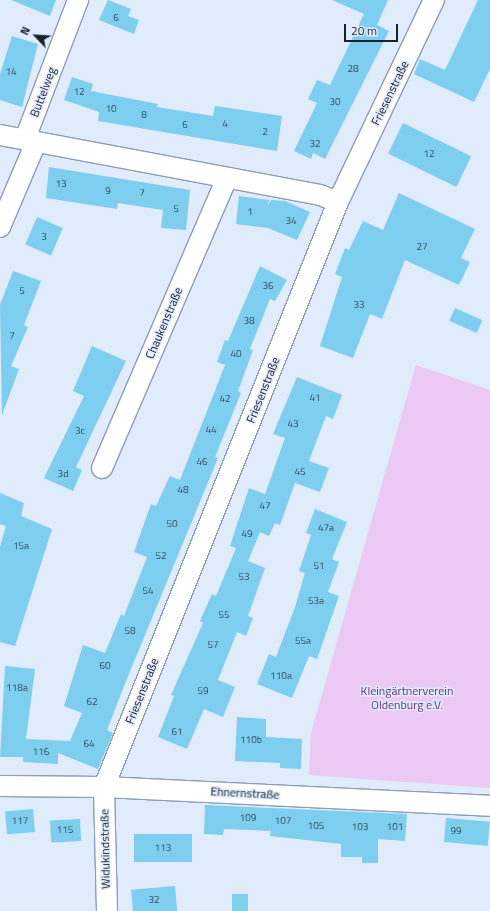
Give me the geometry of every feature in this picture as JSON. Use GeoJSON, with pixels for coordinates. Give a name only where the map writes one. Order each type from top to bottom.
{"type":"FeatureCollection","features":[{"type":"Feature","properties":{"kind":"street","name":"Buttelweg"},"geometry":{"type":"LineString","coordinates":[[0,227],[31,141],[78,0]]}},
{"type":"Feature","properties":{"kind":"street","name":"Friesenstraße"},"geometry":{"type":"LineString","coordinates":[[104,787],[338,202],[434,0]]}},
{"type":"Feature","properties":{"kind":"street"},"geometry":{"type":"LineString","coordinates":[[0,135],[320,195],[338,202]]}},
{"type":"Feature","properties":{"kind":"street","name":"Chaukenstraße"},"geometry":{"type":"LineString","coordinates":[[102,468],[227,178]]}},
{"type":"Feature","properties":{"kind":"street","name":"Ehnernstraße"},"geometry":{"type":"LineString","coordinates":[[0,786],[104,787],[490,806]]}},
{"type":"Feature","properties":{"kind":"street","name":"Widukindstraße"},"geometry":{"type":"LineString","coordinates":[[104,787],[107,911]]}},
{"type":"Feature","properties":{"kind":"green space","name":"Kleingärtnerverein Oldenburg e.V."},"geometry":{"type":"Polygon","coordinates":[[[416,365],[490,390],[490,788],[309,775],[311,733],[416,365]]]}},
{"type":"Feature","properties":{"kind":"building"},"geometry":{"type":"Polygon","coordinates":[[[11,0],[56,0],[50,16],[11,0]]]}},
{"type":"Feature","properties":{"kind":"building"},"geometry":{"type":"Polygon","coordinates":[[[108,0],[131,9],[128,16],[139,20],[134,34],[99,20],[108,0]]]}},
{"type":"Feature","properties":{"kind":"building"},"geometry":{"type":"Polygon","coordinates":[[[332,0],[388,0],[377,25],[389,31],[325,159],[313,153],[311,159],[294,151],[317,103],[308,99],[317,80],[330,85],[364,14],[332,0]]]}},
{"type":"Feature","properties":{"kind":"building"},"geometry":{"type":"Polygon","coordinates":[[[478,0],[490,0],[490,69],[474,102],[414,74],[420,59],[445,70],[478,0]]]}},
{"type":"Feature","properties":{"kind":"building"},"geometry":{"type":"Polygon","coordinates":[[[12,36],[38,44],[22,107],[0,100],[0,74],[12,36]]]}},
{"type":"Feature","properties":{"kind":"building"},"geometry":{"type":"Polygon","coordinates":[[[72,77],[93,84],[91,91],[158,104],[157,107],[213,116],[215,106],[282,116],[277,151],[98,121],[99,112],[64,100],[72,77]]]}},
{"type":"Feature","properties":{"kind":"building"},"geometry":{"type":"Polygon","coordinates":[[[403,123],[471,156],[456,187],[388,154],[403,123]]]}},
{"type":"Feature","properties":{"kind":"building"},"geometry":{"type":"Polygon","coordinates":[[[49,167],[190,190],[186,230],[161,228],[163,210],[118,203],[117,209],[46,198],[49,167]]]}},
{"type":"Feature","properties":{"kind":"building"},"geometry":{"type":"Polygon","coordinates":[[[399,193],[475,229],[461,258],[470,262],[459,285],[405,260],[382,319],[370,314],[353,358],[320,346],[342,277],[335,274],[345,248],[349,250],[363,221],[383,230],[399,193]]]}},
{"type":"Feature","properties":{"kind":"building"},"geometry":{"type":"Polygon","coordinates":[[[239,196],[269,200],[268,205],[271,200],[285,201],[310,212],[297,240],[268,228],[236,224],[239,196]]]}},
{"type":"Feature","properties":{"kind":"building"},"geometry":{"type":"Polygon","coordinates":[[[37,217],[63,228],[51,256],[25,245],[37,217]]]}},
{"type":"Feature","properties":{"kind":"building"},"geometry":{"type":"Polygon","coordinates":[[[260,266],[287,280],[275,301],[270,299],[250,349],[253,350],[238,391],[241,393],[215,457],[218,458],[107,730],[113,733],[98,769],[58,753],[58,764],[23,762],[23,757],[0,757],[5,666],[35,669],[26,739],[70,741],[82,713],[64,706],[83,645],[105,653],[121,614],[124,616],[147,557],[134,552],[151,504],[156,506],[170,476],[180,480],[225,365],[217,362],[225,340],[228,341],[260,266]]]}},
{"type":"Feature","properties":{"kind":"building"},"geometry":{"type":"Polygon","coordinates":[[[13,271],[41,281],[24,325],[28,327],[11,366],[19,369],[2,415],[0,305],[13,271]]]}},
{"type":"Feature","properties":{"kind":"building"},"geometry":{"type":"Polygon","coordinates":[[[455,308],[482,320],[477,333],[449,321],[455,308]]]}},
{"type":"Feature","properties":{"kind":"building"},"geometry":{"type":"Polygon","coordinates":[[[92,346],[126,361],[76,467],[82,470],[73,491],[44,478],[84,396],[73,391],[92,346]]]}},
{"type":"Feature","properties":{"kind":"building"},"geometry":{"type":"Polygon","coordinates":[[[297,377],[342,395],[333,419],[326,416],[309,461],[329,468],[320,492],[295,483],[280,525],[275,523],[269,536],[260,532],[248,561],[265,568],[248,616],[253,618],[246,636],[237,632],[218,680],[235,687],[223,717],[204,709],[187,749],[158,737],[174,696],[171,695],[203,623],[200,621],[212,594],[216,596],[236,548],[230,546],[249,488],[265,494],[285,438],[273,434],[297,377]]]}},
{"type":"Feature","properties":{"kind":"building"},"geometry":{"type":"Polygon","coordinates":[[[0,493],[24,503],[21,516],[52,529],[15,646],[0,642],[0,547],[6,526],[0,524],[0,493]]]}},
{"type":"Feature","properties":{"kind":"building"},"geometry":{"type":"Polygon","coordinates":[[[315,509],[347,522],[332,559],[339,562],[328,592],[339,596],[317,659],[309,656],[292,698],[257,684],[269,654],[276,657],[295,607],[305,573],[299,571],[311,535],[306,533],[315,509]]]}},
{"type":"Feature","properties":{"kind":"building"},"geometry":{"type":"Polygon","coordinates":[[[237,717],[266,719],[266,737],[302,739],[301,769],[280,768],[280,763],[235,761],[237,717]]]}},
{"type":"Feature","properties":{"kind":"building"},"geometry":{"type":"Polygon","coordinates":[[[205,805],[407,814],[405,841],[378,839],[378,863],[362,863],[362,857],[341,857],[341,844],[270,836],[271,831],[224,829],[223,835],[204,834],[205,805]]]}},
{"type":"Feature","properties":{"kind":"building"},"geometry":{"type":"Polygon","coordinates":[[[33,809],[35,832],[7,834],[5,811],[33,809]]]}},
{"type":"Feature","properties":{"kind":"building"},"geometry":{"type":"Polygon","coordinates":[[[446,818],[490,822],[488,846],[444,842],[446,818]]]}},
{"type":"Feature","properties":{"kind":"building"},"geometry":{"type":"Polygon","coordinates":[[[80,819],[81,841],[51,843],[50,821],[80,819]]]}},
{"type":"Feature","properties":{"kind":"building"},"geometry":{"type":"Polygon","coordinates":[[[134,834],[192,834],[192,862],[134,862],[134,834]]]}},
{"type":"Feature","properties":{"kind":"building"},"geometry":{"type":"Polygon","coordinates":[[[175,886],[177,911],[133,911],[131,890],[175,886]]]}},
{"type":"Feature","properties":{"kind":"building"},"geometry":{"type":"Polygon","coordinates":[[[232,894],[248,894],[248,911],[232,911],[232,894]]]}}]}
